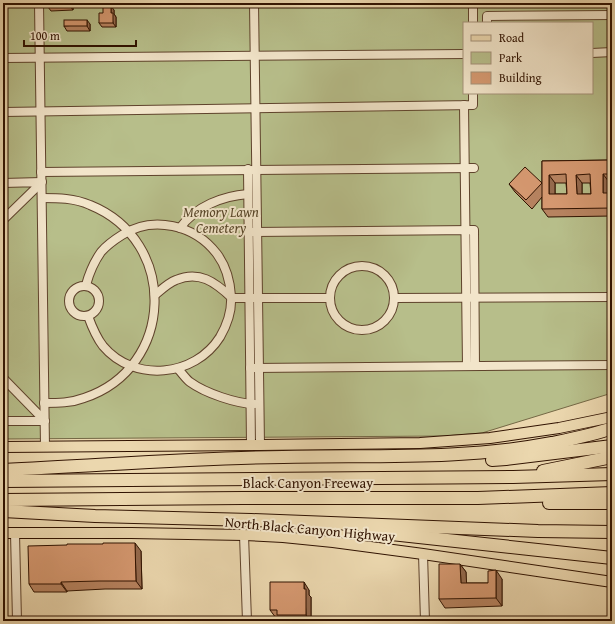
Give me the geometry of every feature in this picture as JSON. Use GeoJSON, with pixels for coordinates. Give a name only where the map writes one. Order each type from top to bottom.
{"type":"FeatureCollection","features":[{"type":"Feature","properties":{"kind":"highway"},"geometry":{"type":"LineString","coordinates":[[456,458],[482,453],[532,447],[589,435],[612,428]]}},
{"type":"Feature","properties":{"kind":"highway"},"geometry":{"type":"LineString","coordinates":[[3,470],[185,460],[283,457],[506,459],[612,446]]}},
{"type":"Feature","properties":{"kind":"highway"},"geometry":{"type":"LineString","coordinates":[[513,477],[612,457]]}},
{"type":"Feature","properties":{"kind":"highway","name":"Black Canyon Freeway"},"geometry":{"type":"LineString","coordinates":[[3,481],[513,477],[612,474]]}},
{"type":"Feature","properties":{"kind":"highway","name":"Black Canyon Freeway"},"geometry":{"type":"LineString","coordinates":[[3,500],[478,498],[612,493]]}},
{"type":"Feature","properties":{"kind":"highway"},"geometry":{"type":"LineString","coordinates":[[478,498],[545,503],[612,503]]}},
{"type":"Feature","properties":{"kind":"highway"},"geometry":{"type":"LineString","coordinates":[[3,510],[95,516],[251,520],[530,531],[607,532]]}},
{"type":"Feature","properties":{"kind":"highway"},"geometry":{"type":"LineString","coordinates":[[311,523],[356,531],[609,557]]}},
{"type":"Feature","properties":{"kind":"main road"},"geometry":{"type":"LineString","coordinates":[[3,447],[420,443],[490,438],[559,428],[612,417]]}},
{"type":"Feature","properties":{"kind":"main road","name":"North Black Canyon Highway"},"geometry":{"type":"LineString","coordinates":[[3,533],[244,535],[333,542],[612,582]]}},
{"type":"Feature","properties":{"kind":"street"},"geometry":{"type":"LineString","coordinates":[[39,3],[45,447]]}},
{"type":"Feature","properties":{"kind":"street"},"geometry":{"type":"LineString","coordinates":[[254,3],[255,109],[252,169],[254,368],[250,404],[255,445]]}},
{"type":"Feature","properties":{"kind":"street"},"geometry":{"type":"LineString","coordinates":[[472,3],[473,22]]}},
{"type":"Feature","properties":{"kind":"street"},"geometry":{"type":"LineString","coordinates":[[487,22],[487,16],[612,15]]}},
{"type":"Feature","properties":{"kind":"street"},"geometry":{"type":"LineString","coordinates":[[593,53],[612,52]]}},
{"type":"Feature","properties":{"kind":"street"},"geometry":{"type":"LineString","coordinates":[[3,58],[463,54]]}},
{"type":"Feature","properties":{"kind":"street"},"geometry":{"type":"LineString","coordinates":[[3,112],[464,106],[473,105],[473,94]]}},
{"type":"Feature","properties":{"kind":"street"},"geometry":{"type":"LineString","coordinates":[[464,106],[465,230],[470,297],[471,366]]}},
{"type":"Feature","properties":{"kind":"street"},"geometry":{"type":"LineString","coordinates":[[41,172],[474,168]]}},
{"type":"Feature","properties":{"kind":"street"},"geometry":{"type":"LineString","coordinates":[[252,169],[248,194],[253,232]]}},
{"type":"Feature","properties":{"kind":"street"},"geometry":{"type":"LineString","coordinates":[[3,183],[42,182]]}},
{"type":"Feature","properties":{"kind":"street"},"geometry":{"type":"LineString","coordinates":[[3,220],[42,182]]}},
{"type":"Feature","properties":{"kind":"street"},"geometry":{"type":"LineString","coordinates":[[180,228],[187,219],[202,208],[218,200],[234,195],[248,194]]}},
{"type":"Feature","properties":{"kind":"street"},"geometry":{"type":"LineString","coordinates":[[42,198],[68,199],[89,204],[116,220],[128,231],[142,250],[151,272],[155,295],[154,314],[150,333],[142,350],[131,366],[117,380],[101,391],[83,399],[64,403],[44,403]]}},
{"type":"Feature","properties":{"kind":"street"},"geometry":{"type":"LineString","coordinates":[[86,285],[92,266],[101,252],[113,240],[138,227],[170,225],[194,234],[207,243],[217,254],[228,275],[232,298],[230,314],[225,329],[216,343],[205,354],[192,363],[178,369],[162,371],[146,370],[131,366],[116,358],[103,346],[94,332],[88,316]]}},
{"type":"Feature","properties":{"kind":"street"},"geometry":{"type":"LineString","coordinates":[[253,232],[474,230],[470,297]]}},
{"type":"Feature","properties":{"kind":"street"},"geometry":{"type":"LineString","coordinates":[[357,267],[368,267],[378,270],[386,278],[392,287],[394,298],[393,308],[388,317],[381,324],[372,329],[363,330],[353,329],[336,317],[330,298],[332,287],[338,278],[346,271],[357,267]]}},
{"type":"Feature","properties":{"kind":"street"},"geometry":{"type":"LineString","coordinates":[[155,295],[174,280],[188,276],[202,277],[215,283],[232,298],[330,298]]}},
{"type":"Feature","properties":{"kind":"street"},"geometry":{"type":"LineString","coordinates":[[86,285],[94,289],[99,296],[100,304],[96,312],[88,316],[83,316],[74,313],[69,304],[69,299],[73,290],[77,287],[86,285]]}},
{"type":"Feature","properties":{"kind":"street"},"geometry":{"type":"LineString","coordinates":[[394,298],[612,297]]}},
{"type":"Feature","properties":{"kind":"street"},"geometry":{"type":"LineString","coordinates":[[254,368],[612,365]]}},
{"type":"Feature","properties":{"kind":"street"},"geometry":{"type":"LineString","coordinates":[[254,368],[259,404],[255,445]]}},
{"type":"Feature","properties":{"kind":"street"},"geometry":{"type":"LineString","coordinates":[[178,369],[190,382],[212,394],[250,404],[259,404]]}},
{"type":"Feature","properties":{"kind":"street"},"geometry":{"type":"LineString","coordinates":[[3,378],[45,421]]}},
{"type":"Feature","properties":{"kind":"street"},"geometry":{"type":"LineString","coordinates":[[3,421],[45,421]]}},
{"type":"Feature","properties":{"kind":"street"},"geometry":{"type":"LineString","coordinates":[[15,533],[17,621]]}},
{"type":"Feature","properties":{"kind":"street"},"geometry":{"type":"LineString","coordinates":[[244,535],[247,621]]}},
{"type":"Feature","properties":{"kind":"street"},"geometry":{"type":"LineString","coordinates":[[424,554],[425,621]]}},
{"type":"Feature","properties":{"kind":"green space","name":"Memory Lawn Cemetery"},"geometry":{"type":"Polygon","coordinates":[[[3,3],[612,3],[612,393],[482,433],[444,436],[3,439],[3,3]]]}},
{"type":"Feature","properties":{"kind":"building"},"geometry":{"type":"Polygon","coordinates":[[[48,3],[70,3],[70,6],[48,7],[48,3]]]}},
{"type":"Feature","properties":{"kind":"building"},"geometry":{"type":"Polygon","coordinates":[[[103,6],[111,6],[113,23],[99,23],[99,13],[103,13],[103,6]]]}},
{"type":"Feature","properties":{"kind":"building"},"geometry":{"type":"Polygon","coordinates":[[[64,20],[87,20],[87,26],[64,26],[64,20]]]}},
{"type":"Feature","properties":{"kind":"building"},"geometry":{"type":"Polygon","coordinates":[[[612,160],[612,174],[603,174],[603,193],[612,193],[612,208],[542,209],[542,161],[612,160]],[[566,174],[549,175],[549,194],[567,194],[566,174]],[[590,174],[576,175],[577,194],[591,194],[590,174]]]}},
{"type":"Feature","properties":{"kind":"building"},"geometry":{"type":"Polygon","coordinates":[[[525,167],[542,183],[526,200],[509,184],[525,167]]]}},
{"type":"Feature","properties":{"kind":"building"},"geometry":{"type":"Polygon","coordinates":[[[135,543],[136,581],[29,584],[28,546],[135,543]]]}},
{"type":"Feature","properties":{"kind":"building"},"geometry":{"type":"Polygon","coordinates":[[[439,564],[460,564],[461,583],[488,583],[488,571],[496,570],[496,598],[439,599],[439,564]]]}},
{"type":"Feature","properties":{"kind":"building"},"geometry":{"type":"Polygon","coordinates":[[[270,582],[304,582],[304,589],[306,589],[306,615],[277,615],[277,610],[270,610],[270,582]]]}},
{"type":"Feature","properties":{"kind":"building"},"geometry":{"type":"Polygon","coordinates":[[[471,619],[471,621],[428,621],[428,620],[471,619]]]}}]}
